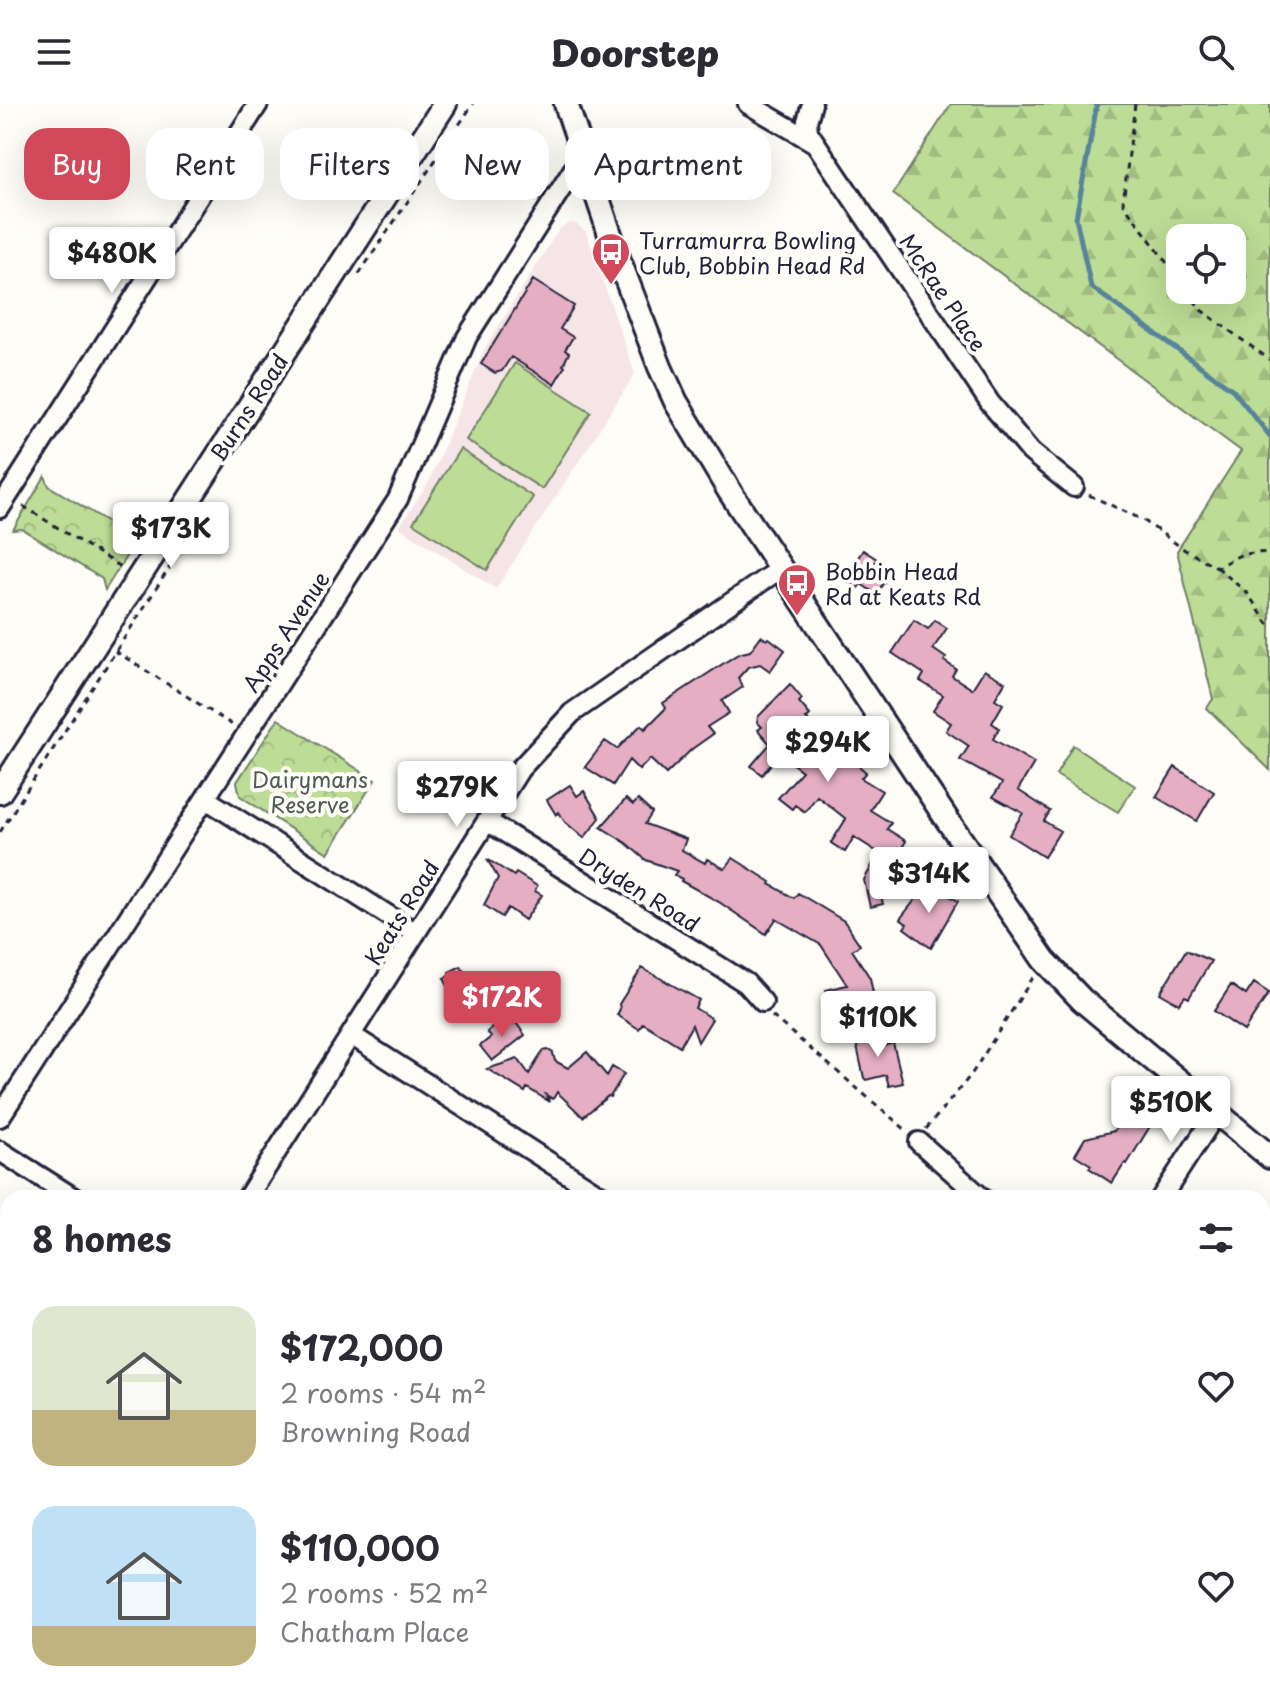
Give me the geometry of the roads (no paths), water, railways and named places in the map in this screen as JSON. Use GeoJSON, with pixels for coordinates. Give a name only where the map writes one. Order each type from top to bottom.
{"type":"FeatureCollection","features":[{"type":"Feature","properties":{"kind":"main road","name":"Burns Road"},"geometry":{"type":"LineString","coordinates":[[0,792],[107,646],[138,578],[445,104]]}},
{"type":"Feature","properties":{"kind":"main road"},"geometry":{"type":"LineString","coordinates":[[566,104],[574,128]]}},
{"type":"Feature","properties":{"kind":"main road"},"geometry":{"type":"LineString","coordinates":[[598,200],[660,367],[694,436],[954,831],[1044,960],[1082,1000],[1270,1157]]}},
{"type":"Feature","properties":{"kind":"street"},"geometry":{"type":"LineString","coordinates":[[3,499],[258,104]]}},
{"type":"Feature","properties":{"kind":"street"},"geometry":{"type":"LineString","coordinates":[[748,104],[815,143]]}},
{"type":"Feature","properties":{"kind":"street","name":"McRae Place"},"geometry":{"type":"LineString","coordinates":[[812,104],[807,121],[808,132],[990,403],[1031,452],[1074,487]]}},
{"type":"Feature","properties":{"kind":"street","name":"Apps Avenue"},"geometry":{"type":"LineString","coordinates":[[0,1117],[398,499],[467,337],[565,183]]}},
{"type":"Feature","properties":{"kind":"street","name":"Keats Road"},"geometry":{"type":"LineString","coordinates":[[252,1190],[520,769],[572,713],[781,568]]}},
{"type":"Feature","properties":{"kind":"street"},"geometry":{"type":"LineString","coordinates":[[206,799],[416,933]]}},
{"type":"Feature","properties":{"kind":"street","name":"Dryden Road"},"geometry":{"type":"LineString","coordinates":[[487,821],[746,983],[763,1002]]}},
{"type":"Feature","properties":{"kind":"street"},"geometry":{"type":"LineString","coordinates":[[351,1035],[593,1190]]}},
{"type":"Feature","properties":{"kind":"street"},"geometry":{"type":"LineString","coordinates":[[1166,1190],[1217,1112]]}},
{"type":"Feature","properties":{"kind":"street"},"geometry":{"type":"LineString","coordinates":[[919,1142],[973,1190]]}},
{"type":"Feature","properties":{"kind":"street"},"geometry":{"type":"LineString","coordinates":[[0,1151],[61,1190]]}},
{"type":"Feature","properties":{"kind":"waterway"},"geometry":{"type":"LineString","coordinates":[[1097,104],[1076,218],[1091,287],[1233,390],[1270,436]]}},
{"type":"Feature","properties":{"kind":"place","name":"Turramurra Bowling Club, Bobbin Head Rd"},"geometry":{"type":"Point","coordinates":[611,286]}},
{"type":"Feature","properties":{"kind":"place","name":"Bobbin Head Rd at Keats Rd"},"geometry":{"type":"Point","coordinates":[797,617]}},
{"type":"Feature","properties":{"kind":"park label","name":"Dairymans Reserve"},"geometry":{"type":"Point","coordinates":[310,790]}}]}
